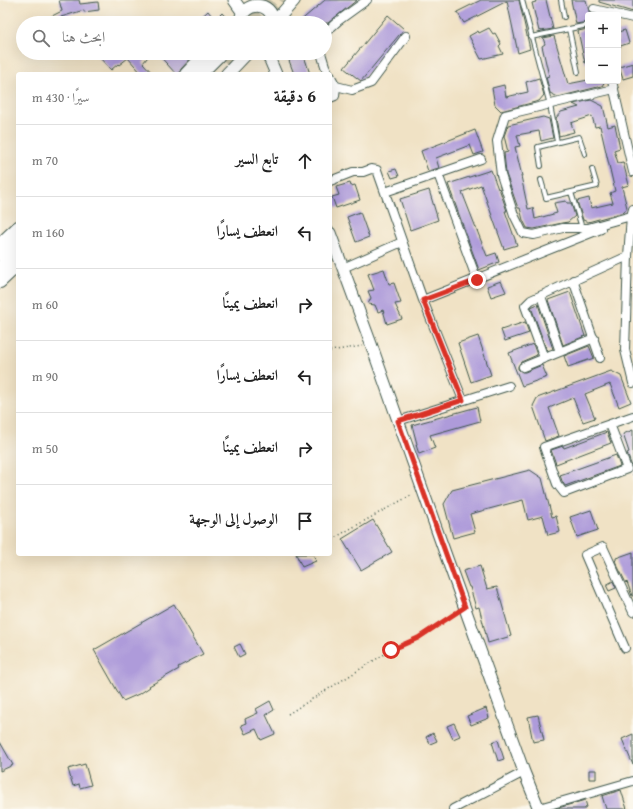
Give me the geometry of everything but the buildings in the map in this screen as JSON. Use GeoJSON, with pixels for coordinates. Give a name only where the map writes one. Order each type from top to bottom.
{"type":"FeatureCollection","features":[{"type":"Feature","properties":{"kind":"highway"},"geometry":{"type":"LineString","coordinates":[[202,72],[219,61]]}},
{"type":"Feature","properties":{"kind":"highway"},"geometry":{"type":"LineString","coordinates":[[213,72],[219,61]]}},
{"type":"Feature","properties":{"kind":"highway"},"geometry":{"type":"LineString","coordinates":[[0,254],[16,241]]}},
{"type":"Feature","properties":{"kind":"highway"},"geometry":{"type":"LineString","coordinates":[[0,269],[16,254]]}},
{"type":"Feature","properties":{"kind":"main road"},"geometry":{"type":"LineString","coordinates":[[280,16],[294,0]]}},
{"type":"Feature","properties":{"kind":"main road"},"geometry":{"type":"LineString","coordinates":[[247,11],[264,7],[272,16]]}},
{"type":"Feature","properties":{"kind":"main road"},"geometry":{"type":"LineString","coordinates":[[191,72],[219,61]]}},
{"type":"Feature","properties":{"kind":"main road"},"geometry":{"type":"LineString","coordinates":[[0,244],[16,229]]}},
{"type":"Feature","properties":{"kind":"main road"},"geometry":{"type":"LineString","coordinates":[[0,282],[16,267]]}},
{"type":"Feature","properties":{"kind":"street"},"geometry":{"type":"LineString","coordinates":[[234,0],[247,11]]}},
{"type":"Feature","properties":{"kind":"street"},"geometry":{"type":"LineString","coordinates":[[332,27],[367,0]]}},
{"type":"Feature","properties":{"kind":"street"},"geometry":{"type":"LineString","coordinates":[[593,0],[595,12]]}},
{"type":"Feature","properties":{"kind":"street"},"geometry":{"type":"LineString","coordinates":[[621,16],[633,18]]}},
{"type":"Feature","properties":{"kind":"street"},"geometry":{"type":"LineString","coordinates":[[336,86],[352,90],[371,83],[406,36]]}},
{"type":"Feature","properties":{"kind":"street"},"geometry":{"type":"LineString","coordinates":[[270,60],[275,72]]}},
{"type":"Feature","properties":{"kind":"street"},"geometry":{"type":"LineString","coordinates":[[273,60],[276,72]]}},
{"type":"Feature","properties":{"kind":"street"},"geometry":{"type":"LineString","coordinates":[[323,60],[328,72]]}},
{"type":"Feature","properties":{"kind":"street"},"geometry":{"type":"LineString","coordinates":[[332,79],[336,86],[335,96],[332,97]]}},
{"type":"Feature","properties":{"kind":"street"},"geometry":{"type":"LineString","coordinates":[[632,213],[588,228],[563,228],[534,235],[523,233],[514,216],[501,175],[497,141],[505,115],[550,105],[613,85],[633,172]]}},
{"type":"Feature","properties":{"kind":"street"},"geometry":{"type":"LineString","coordinates":[[385,192],[481,159]]}},
{"type":"Feature","properties":{"kind":"street"},"geometry":{"type":"LineString","coordinates":[[332,180],[353,172],[363,172],[371,169],[377,170],[423,300],[463,400]]}},
{"type":"Feature","properties":{"kind":"street"},"geometry":{"type":"LineString","coordinates":[[438,174],[477,280]]}},
{"type":"Feature","properties":{"kind":"street"},"geometry":{"type":"LineString","coordinates":[[423,300],[477,280],[632,213]]}},
{"type":"Feature","properties":{"kind":"street"},"geometry":{"type":"LineString","coordinates":[[632,213],[628,256],[625,350],[633,383]]}},
{"type":"Feature","properties":{"kind":"street"},"geometry":{"type":"LineString","coordinates":[[332,238],[524,772],[539,808],[633,781]]}},
{"type":"Feature","properties":{"kind":"street"},"geometry":{"type":"LineString","coordinates":[[343,268],[402,242]]}},
{"type":"Feature","properties":{"kind":"street"},"geometry":{"type":"LineString","coordinates":[[544,358],[525,306],[531,300],[628,256]]}},
{"type":"Feature","properties":{"kind":"street"},"geometry":{"type":"LineString","coordinates":[[573,280],[600,358]]}},
{"type":"Feature","properties":{"kind":"street"},"geometry":{"type":"LineString","coordinates":[[541,296],[560,352]]}},
{"type":"Feature","properties":{"kind":"street"},"geometry":{"type":"LineString","coordinates":[[523,366],[594,338]]}},
{"type":"Feature","properties":{"kind":"street"},"geometry":{"type":"LineString","coordinates":[[398,421],[509,386]]}},
{"type":"Feature","properties":{"kind":"street"},"geometry":{"type":"LineString","coordinates":[[610,424],[627,469],[564,493],[557,484],[544,447],[610,424],[633,416]]}},
{"type":"Feature","properties":{"kind":"street"},"geometry":{"type":"LineString","coordinates":[[624,648],[585,555],[603,548],[631,603],[633,612]]}},
{"type":"Feature","properties":{"kind":"street"},"geometry":{"type":"LineString","coordinates":[[453,809],[524,772]]}},
{"type":"Feature","properties":{"kind":"lane"},"geometry":{"type":"LineString","coordinates":[[522,0],[550,105],[557,142]]}},
{"type":"Feature","properties":{"kind":"lane"},"geometry":{"type":"LineString","coordinates":[[561,0],[564,17]]}},
{"type":"Feature","properties":{"kind":"lane"},"geometry":{"type":"LineString","coordinates":[[531,37],[585,26]]}},
{"type":"Feature","properties":{"kind":"lane"},"geometry":{"type":"LineString","coordinates":[[569,29],[578,72]]}},
{"type":"Feature","properties":{"kind":"lane"},"geometry":{"type":"LineString","coordinates":[[541,166],[538,147],[579,137],[585,154]]}},
{"type":"Feature","properties":{"kind":"lane"},"geometry":{"type":"LineString","coordinates":[[541,180],[546,198],[597,186],[592,169]]}},
{"type":"Feature","properties":{"kind":"lane"},"geometry":{"type":"LineString","coordinates":[[571,192],[582,228]]}},
{"type":"Feature","properties":{"kind":"path"},"geometry":{"type":"LineString","coordinates":[[332,351],[371,344]]}},
{"type":"Feature","properties":{"kind":"path"},"geometry":{"type":"LineString","coordinates":[[332,541],[341,534],[422,489]]}},
{"type":"Feature","properties":{"kind":"path"},"geometry":{"type":"LineString","coordinates":[[288,714],[391,650],[418,638],[465,607]]}},
{"type":"Feature","properties":{"kind":"tunnel"},"geometry":{"type":"LineString","coordinates":[[256,16],[271,0]]}},
{"type":"Feature","properties":{"kind":"tunnel"},"geometry":{"type":"LineString","coordinates":[[268,16],[284,0]]}},
{"type":"Feature","properties":{"kind":"route"},"geometry":{"type":"LineString","coordinates":[[391,650],[418,638],[465,607],[398,421],[463,400],[423,300],[477,280]]}}]}
